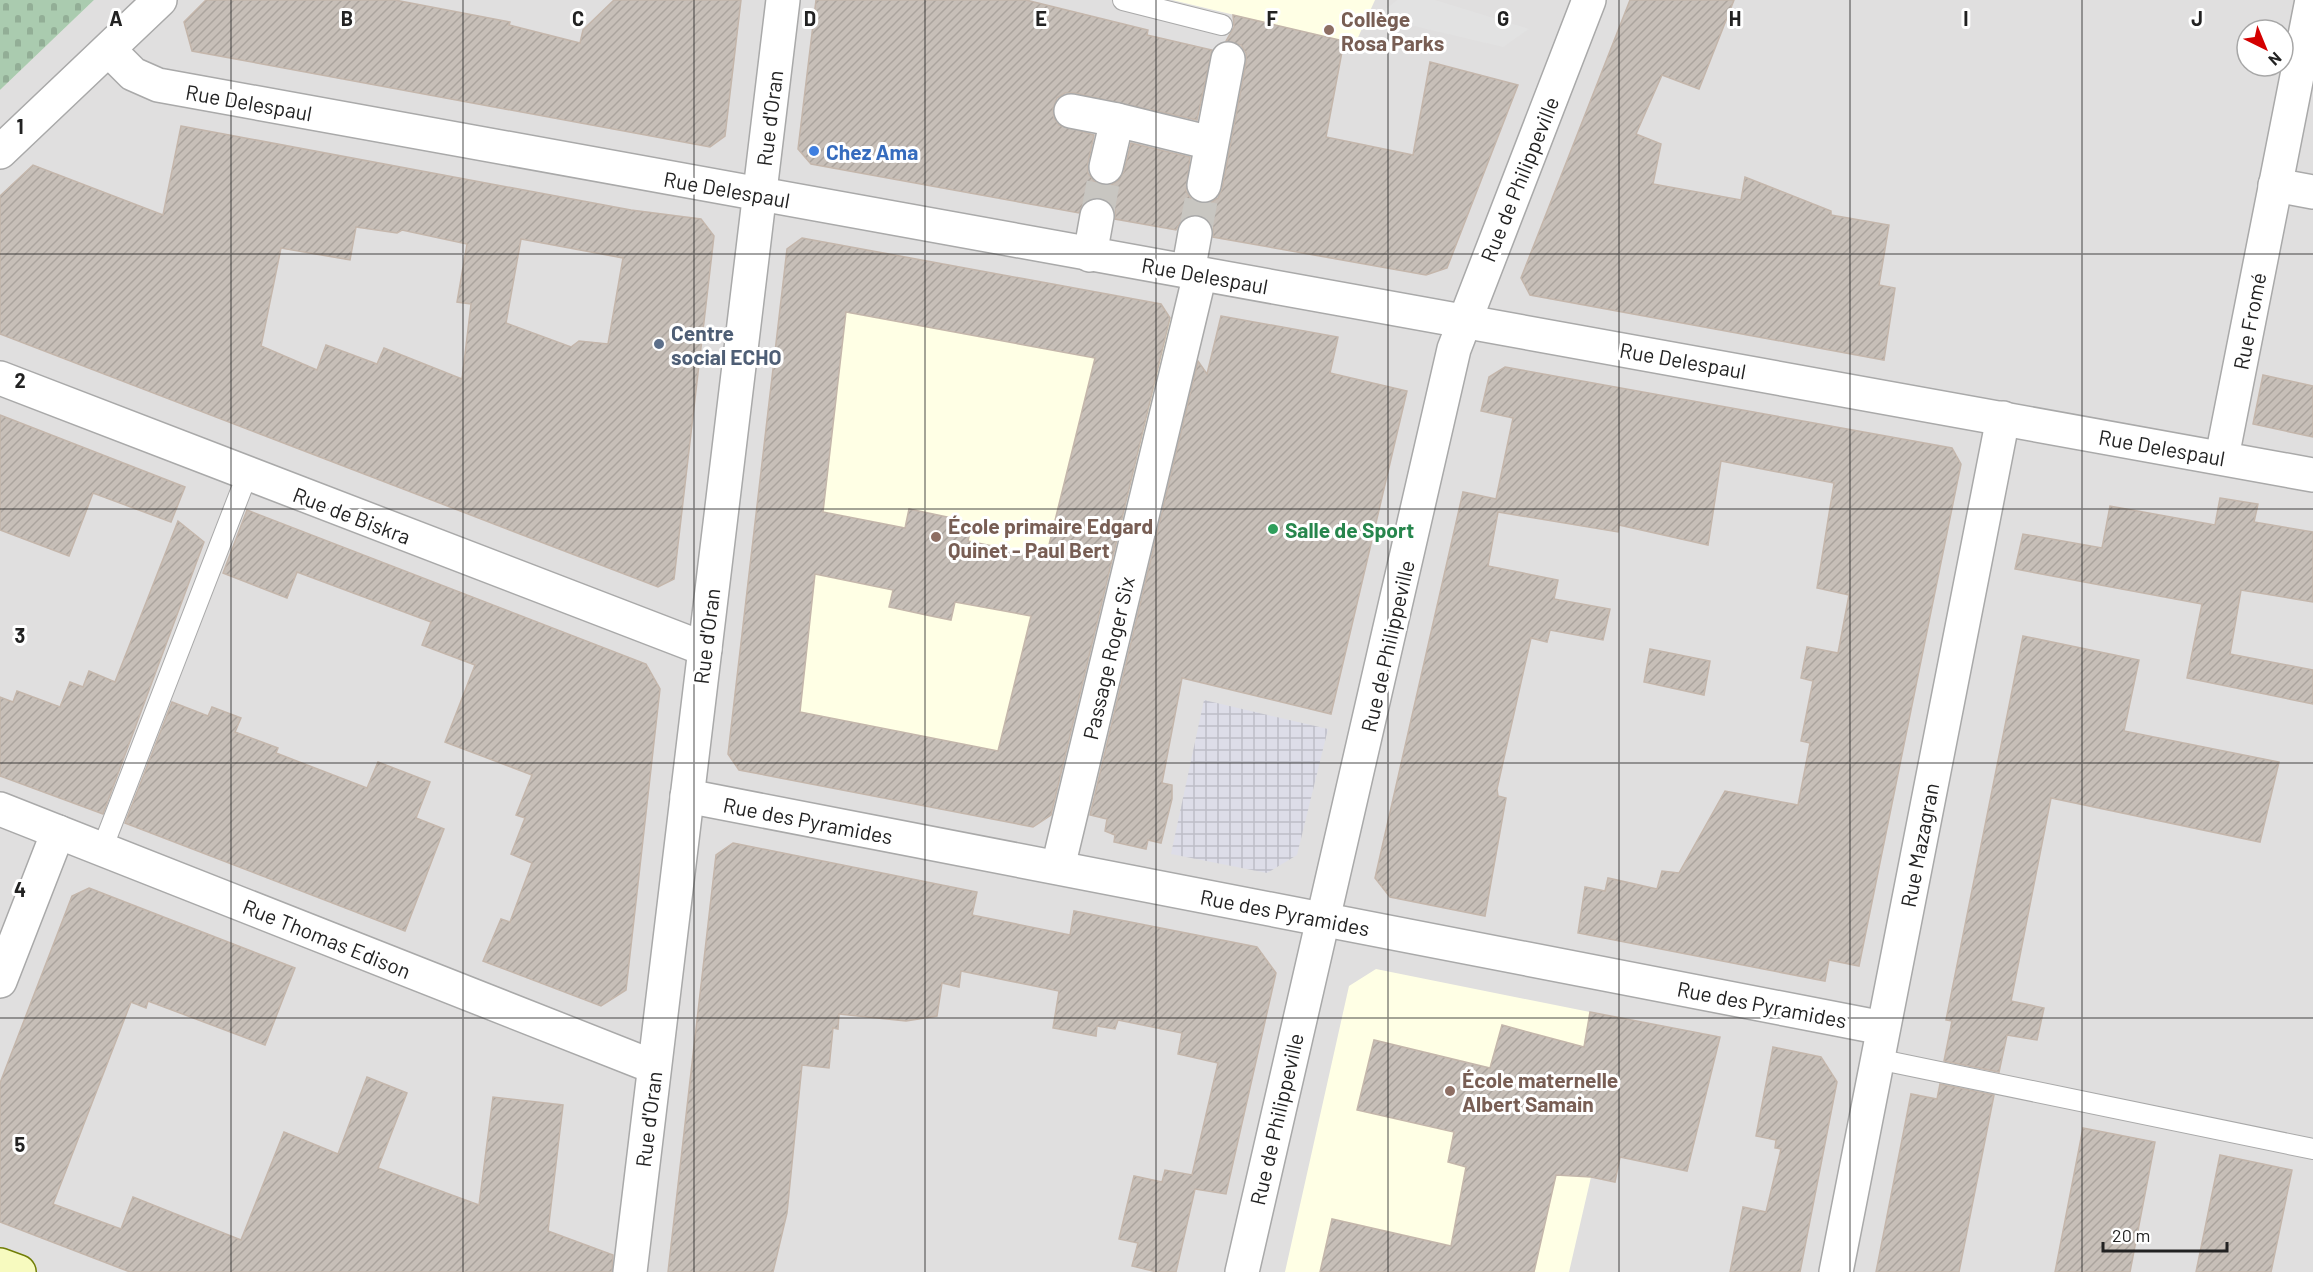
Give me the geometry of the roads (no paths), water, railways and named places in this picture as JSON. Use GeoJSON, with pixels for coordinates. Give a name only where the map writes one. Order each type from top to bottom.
{"type":"FeatureCollection","features":[{"type":"Feature","properties":{"kind":"street"},"geometry":{"type":"LineString","coordinates":[[0,152],[160,0]]}},
{"type":"Feature","properties":{"kind":"street","name":"Rue d'Oran"},"geometry":{"type":"LineString","coordinates":[[630,1272],[783,0]]}},
{"type":"Feature","properties":{"kind":"street","name":"Rue de Philippeville"},"geometry":{"type":"LineString","coordinates":[[1242,1272],[1450,364],[1464,321],[1589,0]]}},
{"type":"Feature","properties":{"kind":"street","name":"Rue Fromé"},"geometry":{"type":"LineString","coordinates":[[2222,457],[2312,0]]}},
{"type":"Feature","properties":{"kind":"street","name":"Rue Delespaul"},"geometry":{"type":"LineString","coordinates":[[109,50],[133,74],[158,85],[2313,475]]}},
{"type":"Feature","properties":{"kind":"street"},"geometry":{"type":"LineString","coordinates":[[1204,185],[1228,59]]}},
{"type":"Feature","properties":{"kind":"street"},"geometry":{"type":"LineString","coordinates":[[1071,111],[1211,143]]}},
{"type":"Feature","properties":{"kind":"street"},"geometry":{"type":"LineString","coordinates":[[1106,167],[1117,120]]}},
{"type":"Feature","properties":{"kind":"street"},"geometry":{"type":"LineString","coordinates":[[2275,185],[2313,192]]}},
{"type":"Feature","properties":{"kind":"street"},"geometry":{"type":"LineString","coordinates":[[1090,255],[1097,216]]}},
{"type":"Feature","properties":{"kind":"street","name":"Passage Roger Six"},"geometry":{"type":"LineString","coordinates":[[1058,867],[1194,273],[1195,233]]}},
{"type":"Feature","properties":{"kind":"street","name":"Rue de Biskra"},"geometry":{"type":"LineString","coordinates":[[0,378],[247,475],[705,649]]}},
{"type":"Feature","properties":{"kind":"street","name":"Rue Mazagran"},"geometry":{"type":"LineString","coordinates":[[1836,1272],[2003,418]]}},
{"type":"Feature","properties":{"kind":"street","name":"Rue des Pyramides"},"geometry":{"type":"LineString","coordinates":[[687,796],[1323,919],[1880,1043]]}},
{"type":"Feature","properties":{"kind":"street","name":"Rue Thomas Edison"},"geometry":{"type":"LineString","coordinates":[[0,809],[654,1067]]}},
{"type":"Feature","properties":{"kind":"street"},"geometry":{"type":"LineString","coordinates":[[0,981],[58,832]]}},
{"type":"Feature","properties":{"kind":"street"},"geometry":{"type":"LineString","coordinates":[[0,1265],[19,1272]]}},
{"type":"Feature","properties":{"kind":"lane"},"geometry":{"type":"LineString","coordinates":[[1123,0],[1222,25]]}},
{"type":"Feature","properties":{"kind":"lane"},"geometry":{"type":"LineString","coordinates":[[102,849],[247,475]]}},
{"type":"Feature","properties":{"kind":"lane"},"geometry":{"type":"LineString","coordinates":[[1880,1043],[2313,1149]]}},
{"type":"Feature","properties":{"kind":"tunnel"},"geometry":{"type":"LineString","coordinates":[[1097,216],[1106,167]]}},
{"type":"Feature","properties":{"kind":"tunnel"},"geometry":{"type":"LineString","coordinates":[[1195,233],[1204,185]]}},
{"type":"Feature","properties":{"kind":"place","name":"Collège Rosa Parks"},"geometry":{"type":"Point","coordinates":[1329,30]}},
{"type":"Feature","properties":{"kind":"place","name":"Chez Ama"},"geometry":{"type":"Point","coordinates":[814,151]}},
{"type":"Feature","properties":{"kind":"place","name":"Centre social ECHO"},"geometry":{"type":"Point","coordinates":[659,344]}},
{"type":"Feature","properties":{"kind":"place","name":"Salle de Sport"},"geometry":{"type":"Point","coordinates":[1273,529]}},
{"type":"Feature","properties":{"kind":"place","name":"École primaire Edgard Quinet - Paul Bert"},"geometry":{"type":"Point","coordinates":[936,537]}},
{"type":"Feature","properties":{"kind":"place","name":"École maternelle Albert Samain"},"geometry":{"type":"Point","coordinates":[1450,1091]}}]}
